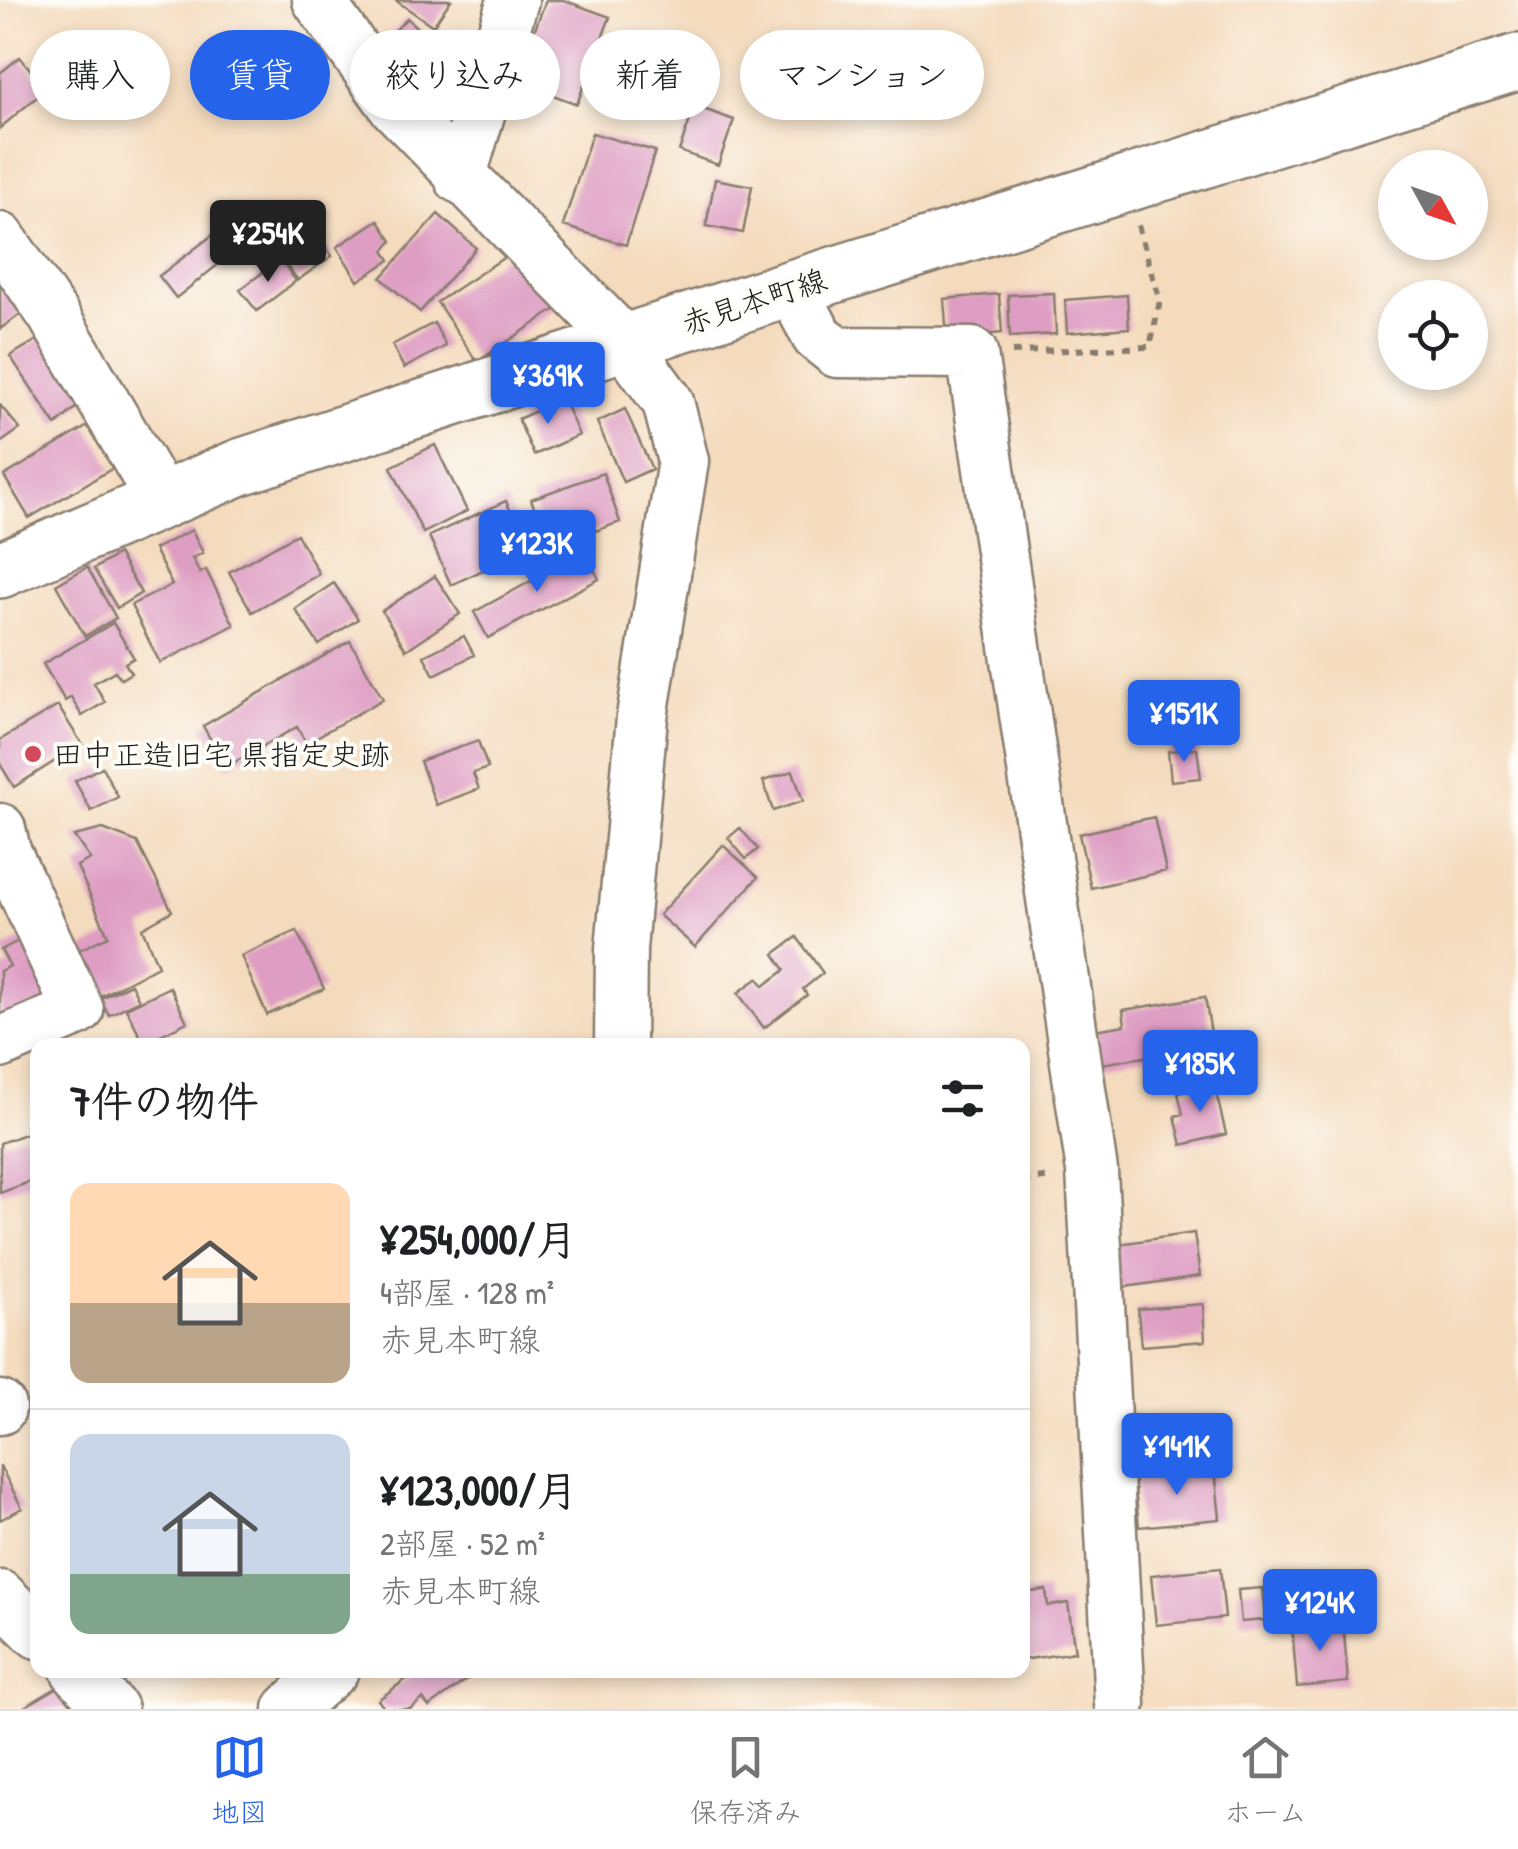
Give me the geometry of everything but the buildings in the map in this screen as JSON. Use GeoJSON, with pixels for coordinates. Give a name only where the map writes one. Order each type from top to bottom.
{"type":"FeatureCollection","features":[{"type":"Feature","properties":{"kind":"main road","name":"赤見本町線"},"geometry":{"type":"LineString","coordinates":[[0,570],[240,467],[792,288],[1518,62]]}},
{"type":"Feature","properties":{"kind":"street"},"geometry":{"type":"LineString","coordinates":[[318,0],[395,107],[460,178],[625,343],[668,402],[684,461],[642,717],[621,949],[620,1038]]}},
{"type":"Feature","properties":{"kind":"street"},"geometry":{"type":"LineString","coordinates":[[460,178],[513,0]]}},
{"type":"Feature","properties":{"kind":"street"},"geometry":{"type":"LineString","coordinates":[[0,238],[53,315],[161,498]]}},
{"type":"Feature","properties":{"kind":"street"},"geometry":{"type":"LineString","coordinates":[[792,288],[817,336],[837,352],[972,353],[1092,1170],[1120,1704]]}},
{"type":"Feature","properties":{"kind":"street"},"geometry":{"type":"LineString","coordinates":[[0,829],[5,851],[78,1010],[0,1043]]}},
{"type":"Feature","properties":{"kind":"street"},"geometry":{"type":"LineString","coordinates":[[0,1596],[30,1624]]}},
{"type":"Feature","properties":{"kind":"street"},"geometry":{"type":"LineString","coordinates":[[83,1678],[112,1709]]}},
{"type":"Feature","properties":{"kind":"street"},"geometry":{"type":"LineString","coordinates":[[289,1709],[325,1678]]}},
{"type":"Feature","properties":{"kind":"path"},"geometry":{"type":"LineString","coordinates":[[972,353],[1150,347],[1160,301],[1151,175]]}},
{"type":"Feature","properties":{"kind":"place","name":"田中正造旧宅 県指定史跡"},"geometry":{"type":"Point","coordinates":[33,754]}}]}
